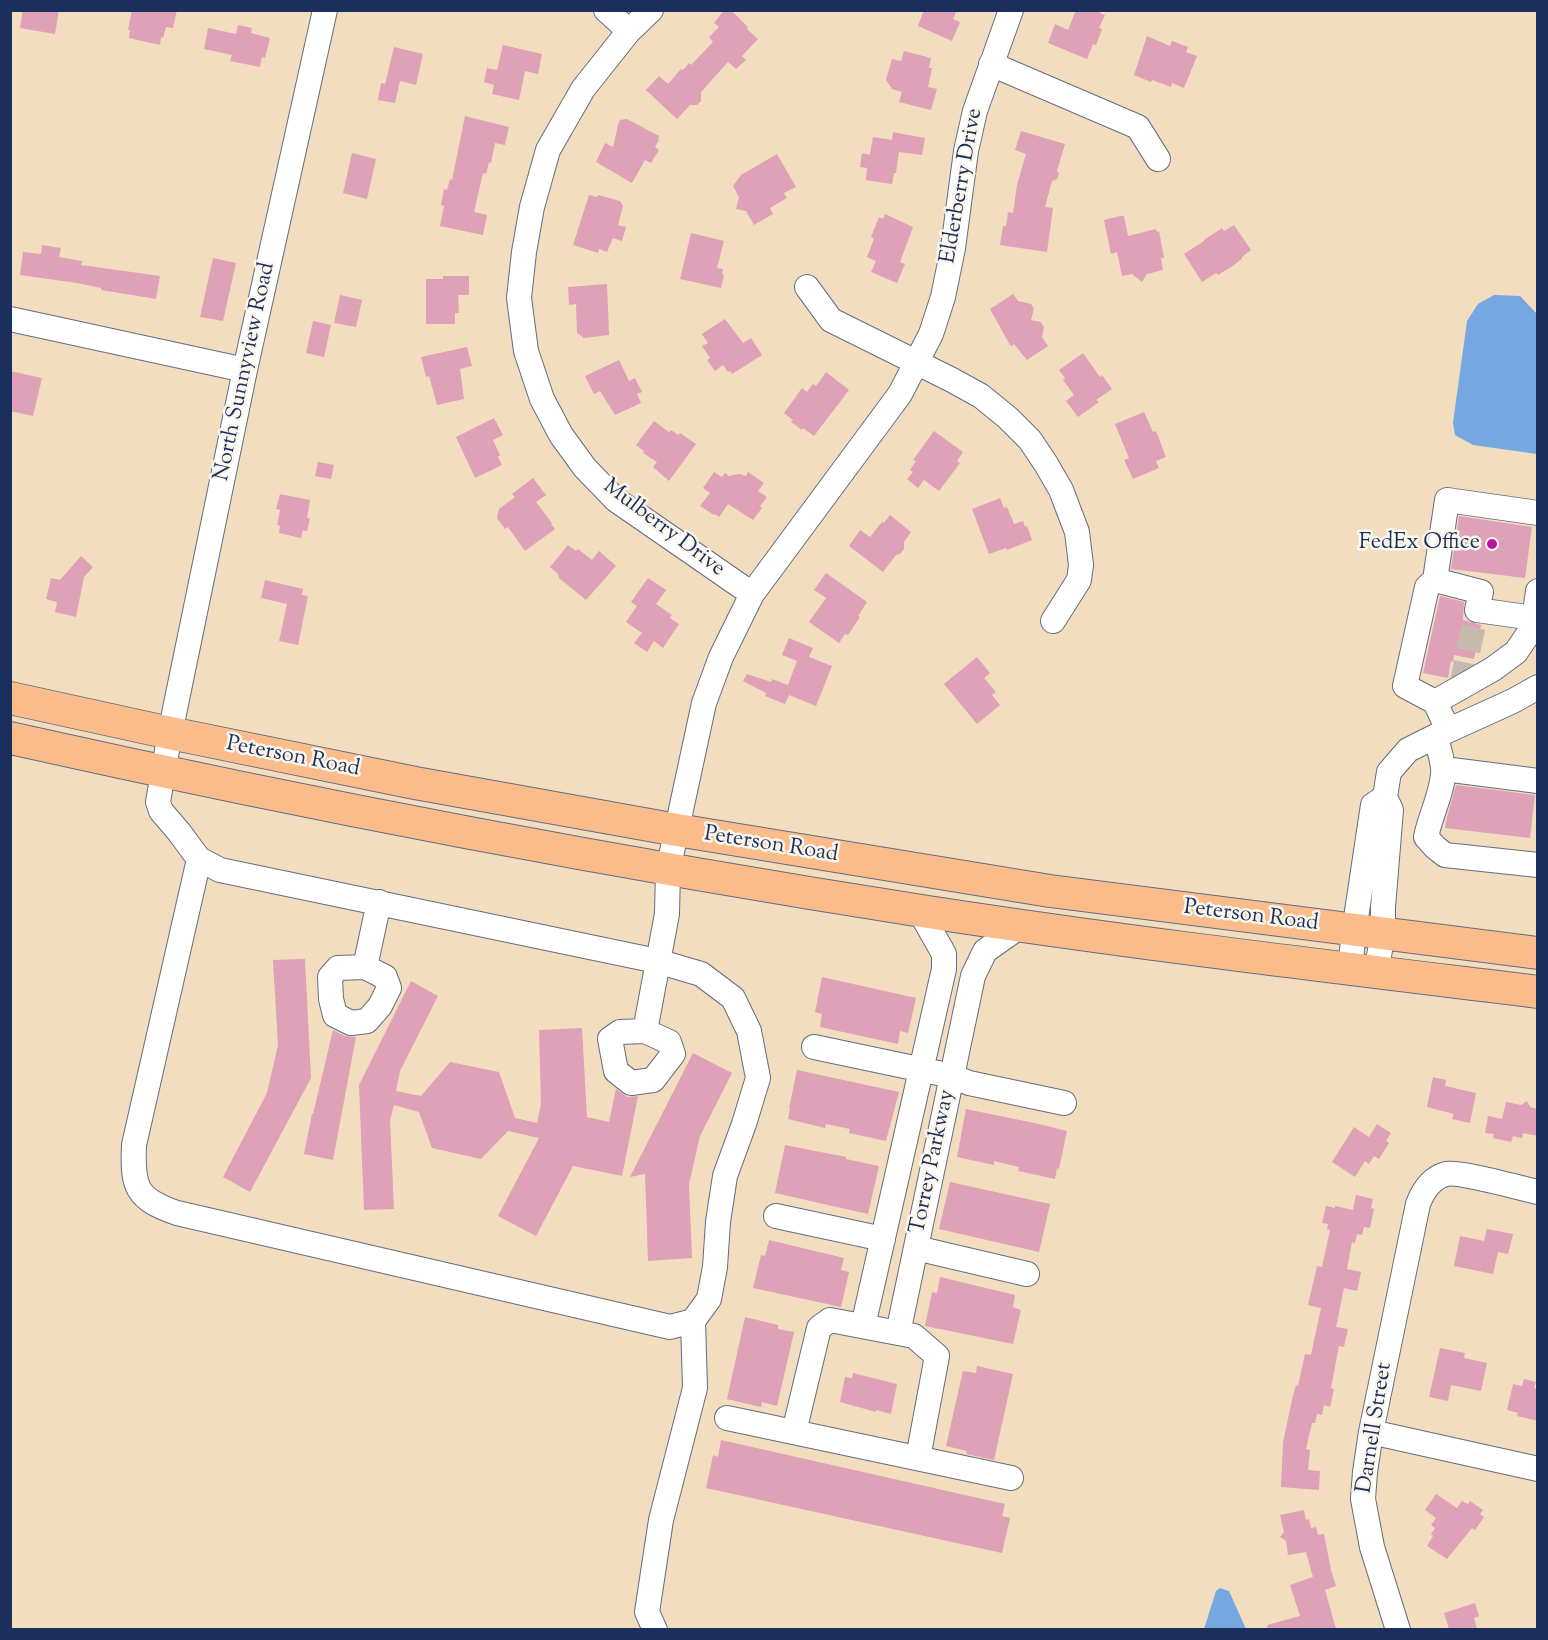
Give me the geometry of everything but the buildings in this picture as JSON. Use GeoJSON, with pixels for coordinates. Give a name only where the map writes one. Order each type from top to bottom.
{"type":"FeatureCollection","features":[{"type":"Feature","properties":{"kind":"main road","name":"Peterson Road"},"geometry":{"type":"LineString","coordinates":[[10,698],[415,783],[677,830],[1050,891],[1538,953]]}},
{"type":"Feature","properties":{"kind":"main road","name":"Peterson Road"},"geometry":{"type":"LineString","coordinates":[[10,738],[164,772],[533,846],[668,870],[1161,945],[1538,992]]}},
{"type":"Feature","properties":{"kind":"street","name":"North Sunnyview Road"},"geometry":{"type":"LineString","coordinates":[[199,859],[161,811],[158,802],[170,733],[245,370],[325,10]]}},
{"type":"Feature","properties":{"kind":"street"},"geometry":{"type":"LineString","coordinates":[[606,10],[629,31]]}},
{"type":"Feature","properties":{"kind":"street","name":"Mulberry Drive"},"geometry":{"type":"LineString","coordinates":[[651,10],[629,31],[583,89],[548,150],[532,207],[524,252],[519,298],[526,351],[542,399],[561,435],[585,468],[616,500],[752,594]]}},
{"type":"Feature","properties":{"kind":"street","name":"Elderberry Drive"},"geometry":{"type":"LineString","coordinates":[[916,362],[931,334],[943,297],[953,248],[966,151],[975,111],[1011,10]]}},
{"type":"Feature","properties":{"kind":"street"},"geometry":{"type":"LineString","coordinates":[[991,64],[1138,127],[1158,159]]}},
{"type":"Feature","properties":{"kind":"street"},"geometry":{"type":"LineString","coordinates":[[807,287],[831,320],[981,396],[1030,440],[1060,490],[1077,531],[1081,565],[1079,580],[1053,621]]}},
{"type":"Feature","properties":{"kind":"street"},"geometry":{"type":"LineString","coordinates":[[10,320],[245,370]]}},
{"type":"Feature","properties":{"kind":"street"},"geometry":{"type":"LineString","coordinates":[[645,1031],[667,914],[668,870],[704,703],[721,657],[752,594],[900,394],[916,362]]}},
{"type":"Feature","properties":{"kind":"street"},"geometry":{"type":"LineString","coordinates":[[1538,513],[1447,500],[1435,580],[1427,587],[1406,686],[1435,702],[1442,733],[1444,769],[1442,786],[1426,837],[1445,855],[1538,865]]}},
{"type":"Feature","properties":{"kind":"street"},"geometry":{"type":"LineString","coordinates":[[1435,580],[1481,592],[1478,610],[1535,624]]}},
{"type":"Feature","properties":{"kind":"street"},"geometry":{"type":"LineString","coordinates":[[1435,702],[1493,669],[1516,652],[1535,624],[1538,591]]}},
{"type":"Feature","properties":{"kind":"street"},"geometry":{"type":"LineString","coordinates":[[1363,971],[1368,933],[1383,907],[1391,810],[1385,797],[1389,772],[1408,750],[1536,691]]}},
{"type":"Feature","properties":{"kind":"street"},"geometry":{"type":"LineString","coordinates":[[1444,769],[1538,781]]}},
{"type":"Feature","properties":{"kind":"street"},"geometry":{"type":"LineString","coordinates":[[655,1629],[647,1612],[661,1521],[695,1388],[693,1322],[709,1299],[715,1267],[718,1222],[725,1176],[758,1078],[749,1031],[733,998],[701,974],[657,961],[220,870],[199,859],[134,1145],[132,1169],[136,1186],[146,1198],[158,1207],[177,1213],[670,1327],[693,1322]]}},
{"type":"Feature","properties":{"kind":"street"},"geometry":{"type":"LineString","coordinates":[[365,967],[379,902]]}},
{"type":"Feature","properties":{"kind":"street","name":"Torrey Parkway"},"geometry":{"type":"LineString","coordinates":[[863,1326],[944,969],[944,954],[919,910]]}},
{"type":"Feature","properties":{"kind":"street","name":"Torrey Parkway"},"geometry":{"type":"LineString","coordinates":[[898,1333],[973,976],[986,951],[1022,925]]}},
{"type":"Feature","properties":{"kind":"street","name":"Torrey Parkway"},"geometry":{"type":"LineString","coordinates":[[814,1047],[952,1076]]}},
{"type":"Feature","properties":{"kind":"street"},"geometry":{"type":"LineString","coordinates":[[952,1076],[969,1083],[1064,1103]]}},
{"type":"Feature","properties":{"kind":"street","name":"Darnell Street"},"geometry":{"type":"LineString","coordinates":[[1398,1629],[1372,1547],[1363,1499],[1371,1432],[1418,1204],[1424,1191],[1434,1180],[1446,1174],[1462,1175],[1538,1192]]}},
{"type":"Feature","properties":{"kind":"street","name":"Torrey Parkway"},"geometry":{"type":"LineString","coordinates":[[776,1216],[883,1239]]}},
{"type":"Feature","properties":{"kind":"street","name":"Torrey Parkway"},"geometry":{"type":"LineString","coordinates":[[916,1248],[1027,1274]]}},
{"type":"Feature","properties":{"kind":"street"},"geometry":{"type":"LineString","coordinates":[[795,1432],[819,1328],[830,1320],[914,1336],[937,1356],[918,1458]]}},
{"type":"Feature","properties":{"kind":"street"},"geometry":{"type":"LineString","coordinates":[[727,1418],[1011,1478]]}},
{"type":"Feature","properties":{"kind":"street"},"geometry":{"type":"LineString","coordinates":[[1371,1432],[1538,1468]]}},
{"type":"Feature","properties":{"kind":"water"},"geometry":{"type":"Polygon","coordinates":[[[1494,295],[1520,296],[1537,314],[1537,454],[1473,445],[1455,435],[1453,423],[1467,321],[1478,304],[1494,295]]]}},
{"type":"Feature","properties":{"kind":"water"},"geometry":{"type":"Polygon","coordinates":[[[1220,1588],[1229,1591],[1246,1629],[1204,1629],[1216,1591],[1220,1588]]]}},
{"type":"Feature","properties":{"kind":"tunnel"},"geometry":{"type":"LineString","coordinates":[[1461,686],[1477,610]]}},
{"type":"Feature","properties":{"kind":"place","name":"FedEx Office"},"geometry":{"type":"Point","coordinates":[1492,544]}}]}
